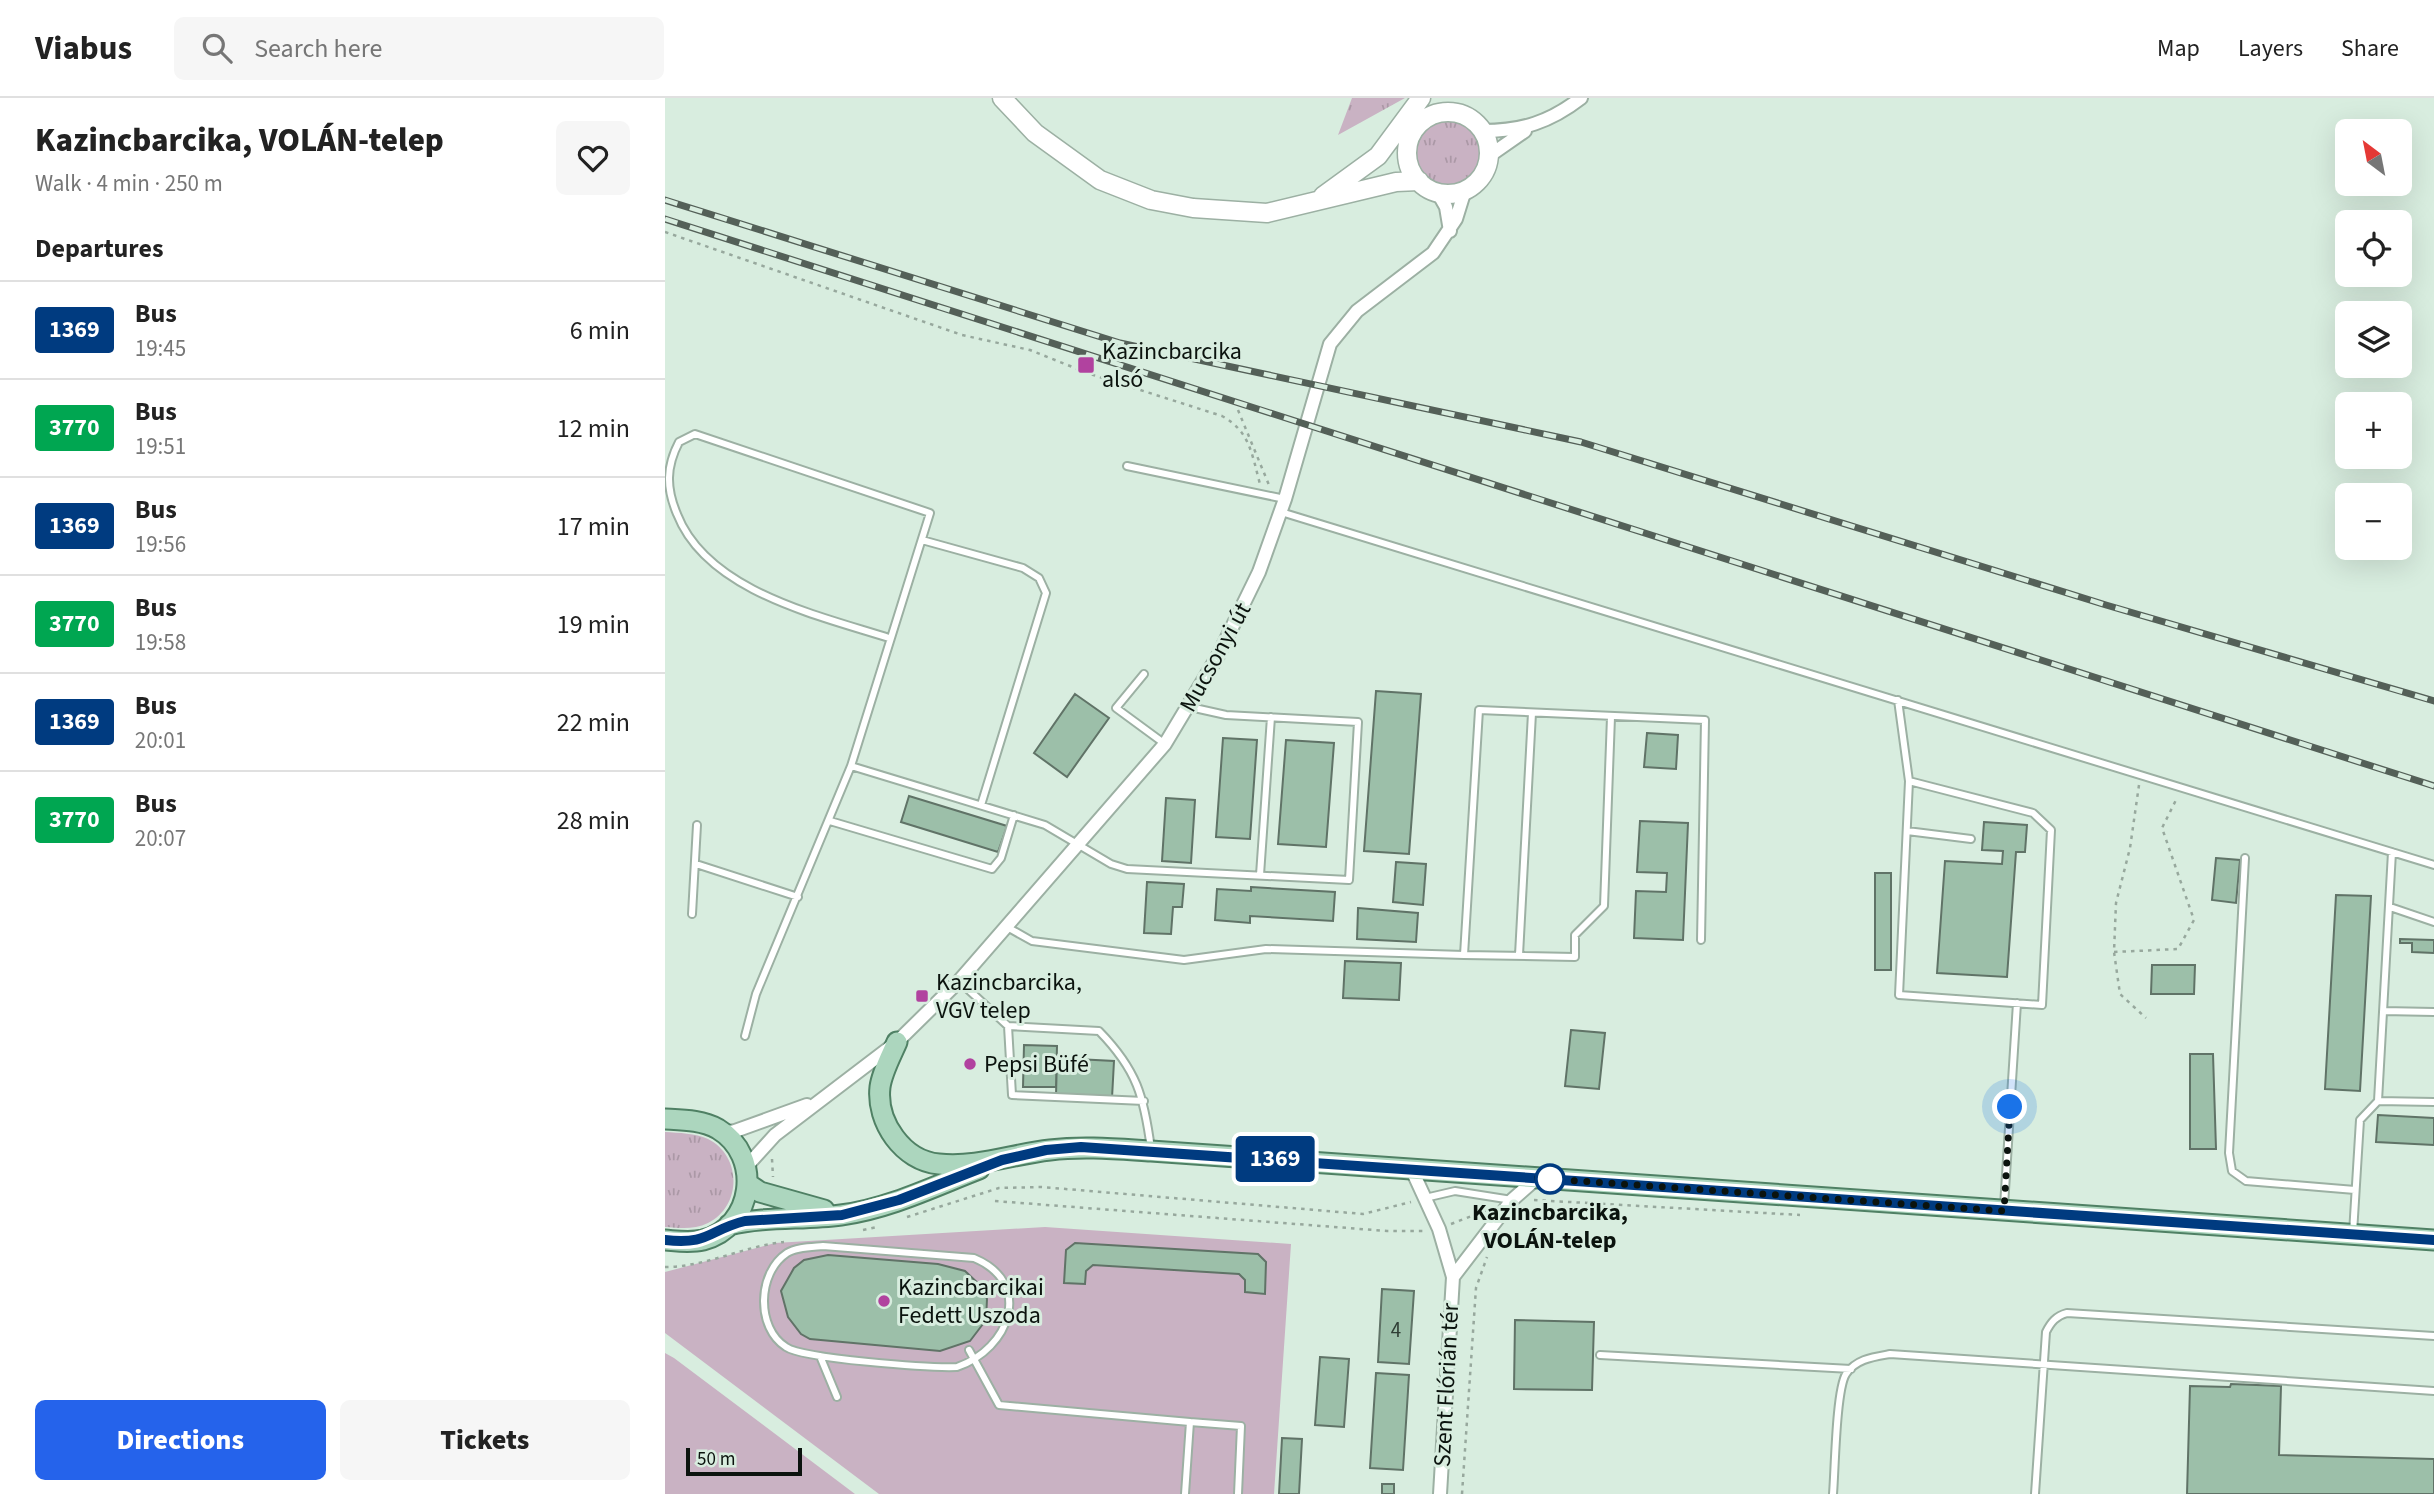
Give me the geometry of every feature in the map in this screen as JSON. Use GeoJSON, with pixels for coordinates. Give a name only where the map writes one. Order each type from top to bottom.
{"type":"FeatureCollection","features":[{"type":"Feature","properties":{"kind":"main road"},"geometry":{"type":"LineString","coordinates":[[1002,98],[1035,133],[1064,156],[1100,180],[1151,200],[1193,208],[1268,213],[1378,186],[1419,181]]}},
{"type":"Feature","properties":{"kind":"main road"},"geometry":{"type":"LineString","coordinates":[[1304,205],[1339,187],[1378,156],[1405,124],[1421,98]]}},
{"type":"Feature","properties":{"kind":"main road"},"geometry":{"type":"LineString","coordinates":[[1378,186],[1399,170],[1408,154],[1413,134],[1439,106],[1454,106],[1483,131],[1489,156],[1480,179],[1465,190],[1453,194],[1438,193],[1419,181],[1411,169],[1408,154]]}},
{"type":"Feature","properties":{"kind":"main road"},"geometry":{"type":"LineString","coordinates":[[897,1042],[880,1086],[884,1118],[899,1144],[935,1164],[1002,1160]]}},
{"type":"Feature","properties":{"kind":"main road"},"geometry":{"type":"LineString","coordinates":[[665,1240],[705,1240],[729,1225],[741,1210],[747,1175],[734,1143],[723,1133],[705,1124],[669,1115]]}},
{"type":"Feature","properties":{"kind":"main road"},"geometry":{"type":"LineString","coordinates":[[729,1225],[842,1215],[899,1200],[1002,1160],[1046,1150],[1081,1147],[2434,1240]]}},
{"type":"Feature","properties":{"kind":"main road"},"geometry":{"type":"LineString","coordinates":[[747,1175],[786,1200],[842,1215]]}},
{"type":"Feature","properties":{"kind":"street"},"geometry":{"type":"LineString","coordinates":[[1489,156],[1531,127],[1564,112],[1581,98]]}},
{"type":"Feature","properties":{"kind":"street"},"geometry":{"type":"LineString","coordinates":[[1483,131],[1531,127]]}},
{"type":"Feature","properties":{"kind":"street","name":"Mucsonyi út"},"geometry":{"type":"LineString","coordinates":[[820,1099],[870,1065],[959,981],[1165,744],[1189,707],[1246,602],[1330,344],[1357,311],[1433,253],[1450,231],[1465,190]]}},
{"type":"Feature","properties":{"kind":"street"},"geometry":{"type":"LineString","coordinates":[[1438,193],[1446,206],[1450,231]]}},
{"type":"Feature","properties":{"kind":"street"},"geometry":{"type":"LineString","coordinates":[[723,1133],[820,1099]]}},
{"type":"Feature","properties":{"kind":"street"},"geometry":{"type":"LineString","coordinates":[[747,1175],[764,1144],[820,1099]]}},
{"type":"Feature","properties":{"kind":"street","name":"Szent Flórián tér"},"geometry":{"type":"LineString","coordinates":[[1411,1168],[1439,1229],[1453,1277],[1440,1494]]}},
{"type":"Feature","properties":{"kind":"street","name":"Szent Flórián tér"},"geometry":{"type":"LineString","coordinates":[[1453,1277],[1512,1200],[1537,1178]]}},
{"type":"Feature","properties":{"kind":"lane"},"geometry":{"type":"LineString","coordinates":[[745,1036],[756,994],[851,766],[930,513],[695,434],[679,442],[668,474],[668,489],[682,528],[695,548],[757,592],[796,609],[889,638]]}},
{"type":"Feature","properties":{"kind":"lane"},"geometry":{"type":"LineString","coordinates":[[1127,466],[1262,494],[1898,700],[2434,865]]}},
{"type":"Feature","properties":{"kind":"lane"},"geometry":{"type":"LineString","coordinates":[[922,540],[1023,568],[1039,578],[1046,593],[981,805]]}},
{"type":"Feature","properties":{"kind":"lane"},"geometry":{"type":"LineString","coordinates":[[1143,674],[1116,708],[1165,744]]}},
{"type":"Feature","properties":{"kind":"lane"},"geometry":{"type":"LineString","coordinates":[[1898,700],[1909,781],[1899,995],[2042,1005],[2051,830],[2033,813],[1909,781]]}},
{"type":"Feature","properties":{"kind":"lane"},"geometry":{"type":"LineString","coordinates":[[851,766],[1045,825],[1111,864],[1127,869],[1349,880],[1358,722],[1226,715],[1189,707]]}},
{"type":"Feature","properties":{"kind":"lane"},"geometry":{"type":"LineString","coordinates":[[1464,955],[1479,710],[1705,720],[1702,940]]}},
{"type":"Feature","properties":{"kind":"lane"},"geometry":{"type":"LineString","coordinates":[[1519,956],[1532,713]]}},
{"type":"Feature","properties":{"kind":"lane"},"geometry":{"type":"LineString","coordinates":[[1260,875],[1271,717]]}},
{"type":"Feature","properties":{"kind":"lane"},"geometry":{"type":"LineString","coordinates":[[1007,927],[1032,941],[1184,960],[1266,950],[1575,957],[1575,935],[1604,906],[1611,717]]}},
{"type":"Feature","properties":{"kind":"lane"},"geometry":{"type":"LineString","coordinates":[[829,821],[992,869],[1001,858],[1014,816]]}},
{"type":"Feature","properties":{"kind":"lane"},"geometry":{"type":"LineString","coordinates":[[692,914],[697,825]]}},
{"type":"Feature","properties":{"kind":"lane"},"geometry":{"type":"LineString","coordinates":[[1906,831],[1971,839]]}},
{"type":"Feature","properties":{"kind":"lane"},"geometry":{"type":"LineString","coordinates":[[2352,1235],[2360,1120],[2378,1101],[2392,852]]}},
{"type":"Feature","properties":{"kind":"lane"},"geometry":{"type":"LineString","coordinates":[[2245,858],[2229,1153],[2232,1171],[2246,1181],[2355,1190]]}},
{"type":"Feature","properties":{"kind":"lane"},"geometry":{"type":"LineString","coordinates":[[696,864],[798,897]]}},
{"type":"Feature","properties":{"kind":"lane"},"geometry":{"type":"LineString","coordinates":[[2390,907],[2434,922]]}},
{"type":"Feature","properties":{"kind":"lane"},"geometry":{"type":"LineString","coordinates":[[959,981],[1008,1026],[1099,1031],[1125,1063],[1144,1101],[1151,1151]]}},
{"type":"Feature","properties":{"kind":"lane"},"geometry":{"type":"LineString","coordinates":[[2004,1211],[2017,1003]]}},
{"type":"Feature","properties":{"kind":"lane"},"geometry":{"type":"LineString","coordinates":[[2383,1011],[2434,1012]]}},
{"type":"Feature","properties":{"kind":"lane"},"geometry":{"type":"LineString","coordinates":[[1008,1026],[1012,1095],[1144,1101]]}},
{"type":"Feature","properties":{"kind":"lane"},"geometry":{"type":"LineString","coordinates":[[2378,1101],[2434,1102]]}},
{"type":"Feature","properties":{"kind":"lane"},"geometry":{"type":"LineString","coordinates":[[1425,1198],[1455,1191],[1512,1200]]}},
{"type":"Feature","properties":{"kind":"lane"},"geometry":{"type":"LineString","coordinates":[[823,1246],[974,1258],[988,1264],[1001,1278],[1009,1304],[1002,1334],[994,1346],[975,1361],[957,1367],[941,1368],[820,1356],[786,1348],[772,1334],[763,1303],[774,1266],[787,1253],[823,1246]]}},
{"type":"Feature","properties":{"kind":"lane"},"geometry":{"type":"LineString","coordinates":[[2035,1494],[2049,1327],[2056,1318],[2067,1313],[2434,1336]]}},
{"type":"Feature","properties":{"kind":"lane"},"geometry":{"type":"LineString","coordinates":[[969,1350],[999,1405],[1241,1426],[1238,1494]]}},
{"type":"Feature","properties":{"kind":"lane"},"geometry":{"type":"LineString","coordinates":[[1833,1494],[1842,1382],[1851,1369],[1872,1357],[1890,1354],[2434,1391]]}},
{"type":"Feature","properties":{"kind":"lane"},"geometry":{"type":"LineString","coordinates":[[1600,1355],[1851,1369]]}},
{"type":"Feature","properties":{"kind":"lane"},"geometry":{"type":"LineString","coordinates":[[820,1356],[837,1397]]}},
{"type":"Feature","properties":{"kind":"lane"},"geometry":{"type":"LineString","coordinates":[[1185,1494],[1190,1422]]}},
{"type":"Feature","properties":{"kind":"path"},"geometry":{"type":"LineString","coordinates":[[665,232],[962,335],[1030,350],[1090,374],[1222,416],[1234,422],[1245,435],[1262,494]]}},
{"type":"Feature","properties":{"kind":"path"},"geometry":{"type":"LineString","coordinates":[[1238,410],[1280,502]]}},
{"type":"Feature","properties":{"kind":"path"},"geometry":{"type":"LineString","coordinates":[[2140,775],[2130,848],[2116,903],[2114,952],[2120,993],[2146,1018]]}},
{"type":"Feature","properties":{"kind":"path"},"geometry":{"type":"LineString","coordinates":[[2114,952],[2178,949],[2194,920],[2162,828],[2182,788]]}},
{"type":"Feature","properties":{"kind":"path"},"geometry":{"type":"LineString","coordinates":[[960,1200],[999,1188],[1042,1187],[1363,1214],[1425,1198]]}},
{"type":"Feature","properties":{"kind":"path"},"geometry":{"type":"LineString","coordinates":[[995,1201],[1373,1230],[1439,1229],[1512,1200]]}},
{"type":"Feature","properties":{"kind":"path"},"geometry":{"type":"LineString","coordinates":[[1462,1494],[1476,1288],[1489,1254]]}},
{"type":"Feature","properties":{"kind":"green space"},"geometry":{"type":"Polygon","coordinates":[[[1352,98],[1405,98],[1338,135],[1352,98]]]}},
{"type":"Feature","properties":{"kind":"green space"},"geometry":{"type":"Polygon","coordinates":[[[1441,115],[1455,115],[1469,121],[1480,132],[1486,153],[1483,168],[1475,180],[1455,191],[1441,191],[1427,185],[1416,174],[1410,160],[1410,146],[1416,132],[1427,121],[1441,115]]]}},
{"type":"Feature","properties":{"kind":"green space"},"geometry":{"type":"Polygon","coordinates":[[[665,1132],[692,1134],[708,1139],[727,1157],[732,1169],[732,1193],[719,1215],[708,1223],[692,1228],[665,1227],[665,1132]]]}},
{"type":"Feature","properties":{"kind":"green space"},"geometry":{"type":"Polygon","coordinates":[[[1045,1227],[1291,1244],[1274,1494],[879,1494],[665,1333],[665,1272],[775,1243],[1045,1227]]]}},
{"type":"Feature","properties":{"kind":"green space"},"geometry":{"type":"Polygon","coordinates":[[[665,1353],[674,1358],[855,1494],[665,1494],[665,1353]]]}},
{"type":"Feature","properties":{"kind":"building"},"geometry":{"type":"Polygon","coordinates":[[[1376,691],[1421,694],[1409,854],[1364,851],[1376,691]]]}},
{"type":"Feature","properties":{"kind":"building"},"geometry":{"type":"Polygon","coordinates":[[[1075,694],[1109,718],[1067,777],[1034,753],[1075,694]]]}},
{"type":"Feature","properties":{"kind":"building"},"geometry":{"type":"Polygon","coordinates":[[[1647,733],[1678,735],[1676,769],[1644,767],[1647,733]]]}},
{"type":"Feature","properties":{"kind":"building"},"geometry":{"type":"Polygon","coordinates":[[[1223,738],[1257,740],[1250,839],[1216,837],[1223,738]]]}},
{"type":"Feature","properties":{"kind":"building"},"geometry":{"type":"Polygon","coordinates":[[[1286,740],[1334,743],[1326,847],[1278,844],[1286,740]]]}},
{"type":"Feature","properties":{"kind":"building"},"geometry":{"type":"Polygon","coordinates":[[[909,796],[1007,826],[998,852],[901,822],[909,796]]]}},
{"type":"Feature","properties":{"kind":"building"},"geometry":{"type":"Polygon","coordinates":[[[1166,798],[1195,800],[1191,863],[1162,861],[1166,798]]]}},
{"type":"Feature","properties":{"kind":"building"},"geometry":{"type":"Polygon","coordinates":[[[1640,821],[1688,823],[1683,940],[1634,938],[1636,891],[1666,892],[1667,873],[1637,872],[1640,821]]]}},
{"type":"Feature","properties":{"kind":"building"},"geometry":{"type":"Polygon","coordinates":[[[1984,822],[2027,825],[2025,852],[2016,852],[2007,977],[1937,973],[1945,861],[2002,864],[2003,851],[1982,850],[1984,822]]]}},
{"type":"Feature","properties":{"kind":"building"},"geometry":{"type":"Polygon","coordinates":[[[2216,858],[2240,860],[2236,903],[2212,900],[2216,858]]]}},
{"type":"Feature","properties":{"kind":"building"},"geometry":{"type":"Polygon","coordinates":[[[1396,862],[1426,864],[1423,905],[1393,902],[1396,862]]]}},
{"type":"Feature","properties":{"kind":"building"},"geometry":{"type":"Polygon","coordinates":[[[1875,873],[1891,873],[1891,970],[1875,970],[1875,873]]]}},
{"type":"Feature","properties":{"kind":"building"},"geometry":{"type":"Polygon","coordinates":[[[1147,882],[1184,884],[1182,907],[1173,907],[1171,934],[1144,933],[1147,882]]]}},
{"type":"Feature","properties":{"kind":"building"},"geometry":{"type":"Polygon","coordinates":[[[1251,887],[1335,892],[1333,921],[1250,916],[1250,923],[1215,920],[1217,889],[1251,891],[1251,887]]]}},
{"type":"Feature","properties":{"kind":"building"},"geometry":{"type":"Polygon","coordinates":[[[2336,895],[2371,896],[2360,1091],[2325,1089],[2336,895]]]}},
{"type":"Feature","properties":{"kind":"building"},"geometry":{"type":"Polygon","coordinates":[[[1358,908],[1418,913],[1416,942],[1357,939],[1358,908]]]}},
{"type":"Feature","properties":{"kind":"building"},"geometry":{"type":"Polygon","coordinates":[[[2400,939],[2434,940],[2434,953],[2412,952],[2412,943],[2400,943],[2400,939]]]}},
{"type":"Feature","properties":{"kind":"building"},"geometry":{"type":"Polygon","coordinates":[[[1345,961],[1401,963],[1399,1000],[1343,998],[1345,961]]]}},
{"type":"Feature","properties":{"kind":"building"},"geometry":{"type":"Polygon","coordinates":[[[2152,965],[2195,965],[2194,994],[2151,994],[2152,965]]]}},
{"type":"Feature","properties":{"kind":"building"},"geometry":{"type":"Polygon","coordinates":[[[1571,1030],[1605,1033],[1599,1089],[1565,1086],[1571,1030]]]}},
{"type":"Feature","properties":{"kind":"building"},"geometry":{"type":"Polygon","coordinates":[[[1024,1045],[1057,1046],[1056,1087],[1023,1087],[1024,1045]]]}},
{"type":"Feature","properties":{"kind":"building"},"geometry":{"type":"Polygon","coordinates":[[[2190,1054],[2213,1054],[2216,1149],[2190,1149],[2190,1054]]]}},
{"type":"Feature","properties":{"kind":"building"},"geometry":{"type":"Polygon","coordinates":[[[1057,1058],[1114,1061],[1112,1098],[1056,1095],[1057,1058]]]}},
{"type":"Feature","properties":{"kind":"building"},"geometry":{"type":"Polygon","coordinates":[[[2378,1115],[2434,1118],[2434,1145],[2376,1142],[2378,1115]]]}},
{"type":"Feature","properties":{"kind":"building"},"geometry":{"type":"Polygon","coordinates":[[[1075,1243],[1258,1254],[1266,1262],[1265,1294],[1245,1292],[1245,1280],[1239,1274],[1093,1265],[1086,1271],[1085,1284],[1064,1283],[1066,1250],[1075,1243]]]}},
{"type":"Feature","properties":{"kind":"building","name":"Kazincbarcikai Fedett Uszoda"},"geometry":{"type":"Polygon","coordinates":[[[828,1255],[938,1264],[965,1271],[982,1287],[987,1299],[986,1320],[970,1341],[940,1351],[810,1339],[801,1334],[788,1317],[781,1291],[794,1268],[804,1260],[828,1255]]]}},
{"type":"Feature","properties":{"kind":"building"},"geometry":{"type":"Polygon","coordinates":[[[1382,1289],[1414,1291],[1409,1364],[1378,1362],[1382,1289]]]}},
{"type":"Feature","properties":{"kind":"building"},"geometry":{"type":"Polygon","coordinates":[[[1515,1320],[1594,1322],[1592,1390],[1514,1389],[1515,1320]]]}},
{"type":"Feature","properties":{"kind":"building"},"geometry":{"type":"Polygon","coordinates":[[[1320,1357],[1349,1359],[1344,1427],[1315,1425],[1320,1357]]]}},
{"type":"Feature","properties":{"kind":"building"},"geometry":{"type":"Polygon","coordinates":[[[1376,1373],[1409,1375],[1403,1470],[1370,1468],[1376,1373]]]}},
{"type":"Feature","properties":{"kind":"building"},"geometry":{"type":"Polygon","coordinates":[[[2231,1384],[2281,1386],[2279,1455],[2434,1459],[2434,1494],[2187,1494],[2190,1386],[2230,1387],[2231,1384]]]}},
{"type":"Feature","properties":{"kind":"building"},"geometry":{"type":"Polygon","coordinates":[[[1282,1438],[1302,1439],[1299,1494],[1279,1494],[1282,1438]]]}},
{"type":"Feature","properties":{"kind":"building"},"geometry":{"type":"Polygon","coordinates":[[[1382,1484],[1394,1484],[1394,1494],[1382,1494],[1382,1484]]]}},
{"type":"Feature","properties":{"kind":"railway"},"geometry":{"type":"LineString","coordinates":[[665,200],[1120,343],[1581,442],[2106,605],[2434,701]]}},
{"type":"Feature","properties":{"kind":"railway"},"geometry":{"type":"LineString","coordinates":[[665,219],[2434,786]]}},
{"type":"Feature","properties":{"kind":"bus line","name":"1369"},"geometry":{"type":"LineString","coordinates":[[665,1240],[705,1240],[729,1225],[745,1221],[842,1215],[899,1200],[1002,1160],[1046,1150],[1081,1147],[2434,1240]]}},
{"type":"Feature","properties":{"kind":"place","name":"Kazincbarcika alsó"},"geometry":{"type":"Point","coordinates":[1086,365]}},
{"type":"Feature","properties":{"kind":"place","name":"Kazincbarcika, VGV telep"},"geometry":{"type":"Point","coordinates":[922,996]}},
{"type":"Feature","properties":{"kind":"place","name":"Pepsi Büfé"},"geometry":{"type":"Point","coordinates":[970,1064]}},
{"type":"Feature","properties":{"kind":"place","name":"Kazincbarcika, VOLÁN-telep"},"geometry":{"type":"Point","coordinates":[1550,1179]}},
{"type":"Feature","properties":{"kind":"place","name":"Kazincbarcikai Fedett Uszoda"},"geometry":{"type":"Point","coordinates":[884,1301]}},
{"type":"Feature","properties":{"kind":"route"},"geometry":{"type":"LineString","coordinates":[[1550,1179],[1537,1178],[2004,1211],[2010,1107]]}}]}
